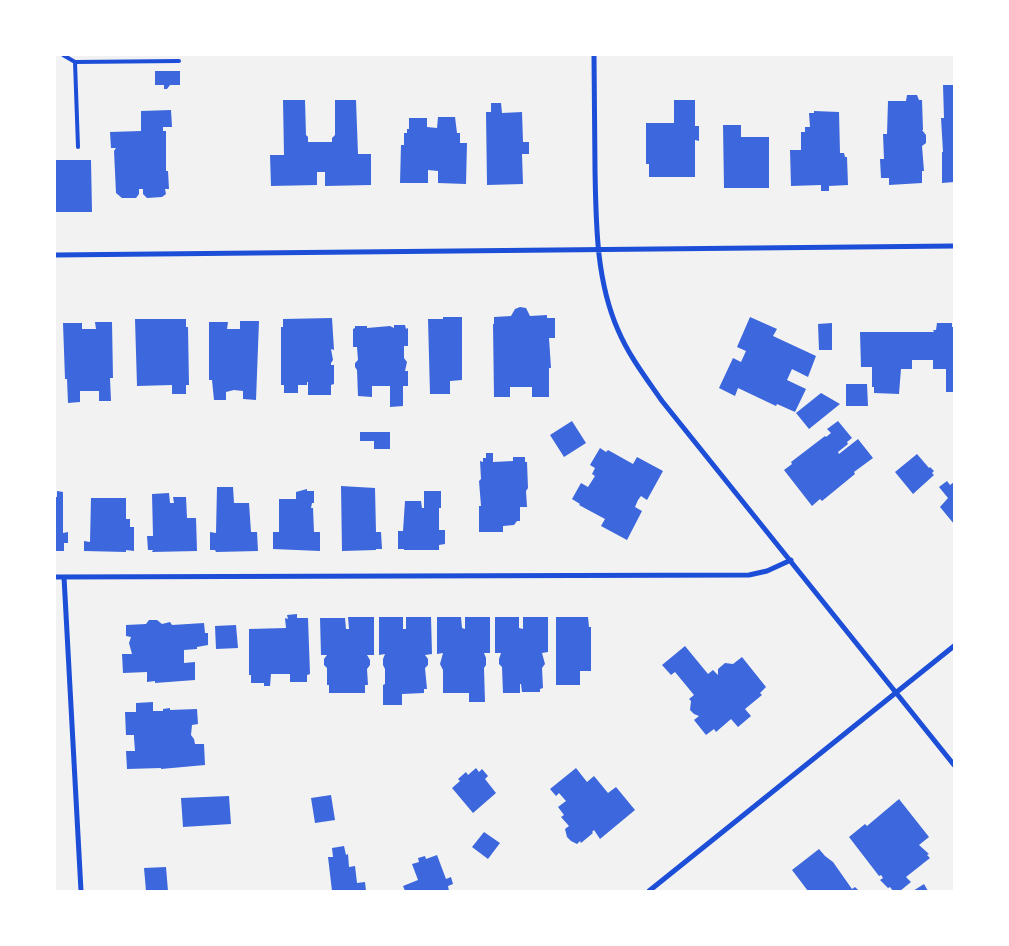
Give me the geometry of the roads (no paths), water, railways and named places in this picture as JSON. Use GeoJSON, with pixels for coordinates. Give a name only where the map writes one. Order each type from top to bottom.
{"type":"FeatureCollection","features":[{"type":"Feature","properties":{"kind":"street"},"geometry":{"type":"LineString","coordinates":[[594,55],[598,250],[608,304],[630,354],[662,401],[954,765]]}},
{"type":"Feature","properties":{"kind":"street"},"geometry":{"type":"LineString","coordinates":[[55,256],[954,246]]}},
{"type":"Feature","properties":{"kind":"street"},"geometry":{"type":"LineString","coordinates":[[55,577],[749,575],[767,571],[790,560]]}},
{"type":"Feature","properties":{"kind":"street"},"geometry":{"type":"LineString","coordinates":[[64,577],[81,891]]}},
{"type":"Feature","properties":{"kind":"street"},"geometry":{"type":"LineString","coordinates":[[649,891],[954,646]]}},
{"type":"Feature","properties":{"kind":"lane"},"geometry":{"type":"LineString","coordinates":[[63,55],[75,62],[179,61]]}},
{"type":"Feature","properties":{"kind":"lane"},"geometry":{"type":"LineString","coordinates":[[75,62],[78,147]]}}]}
